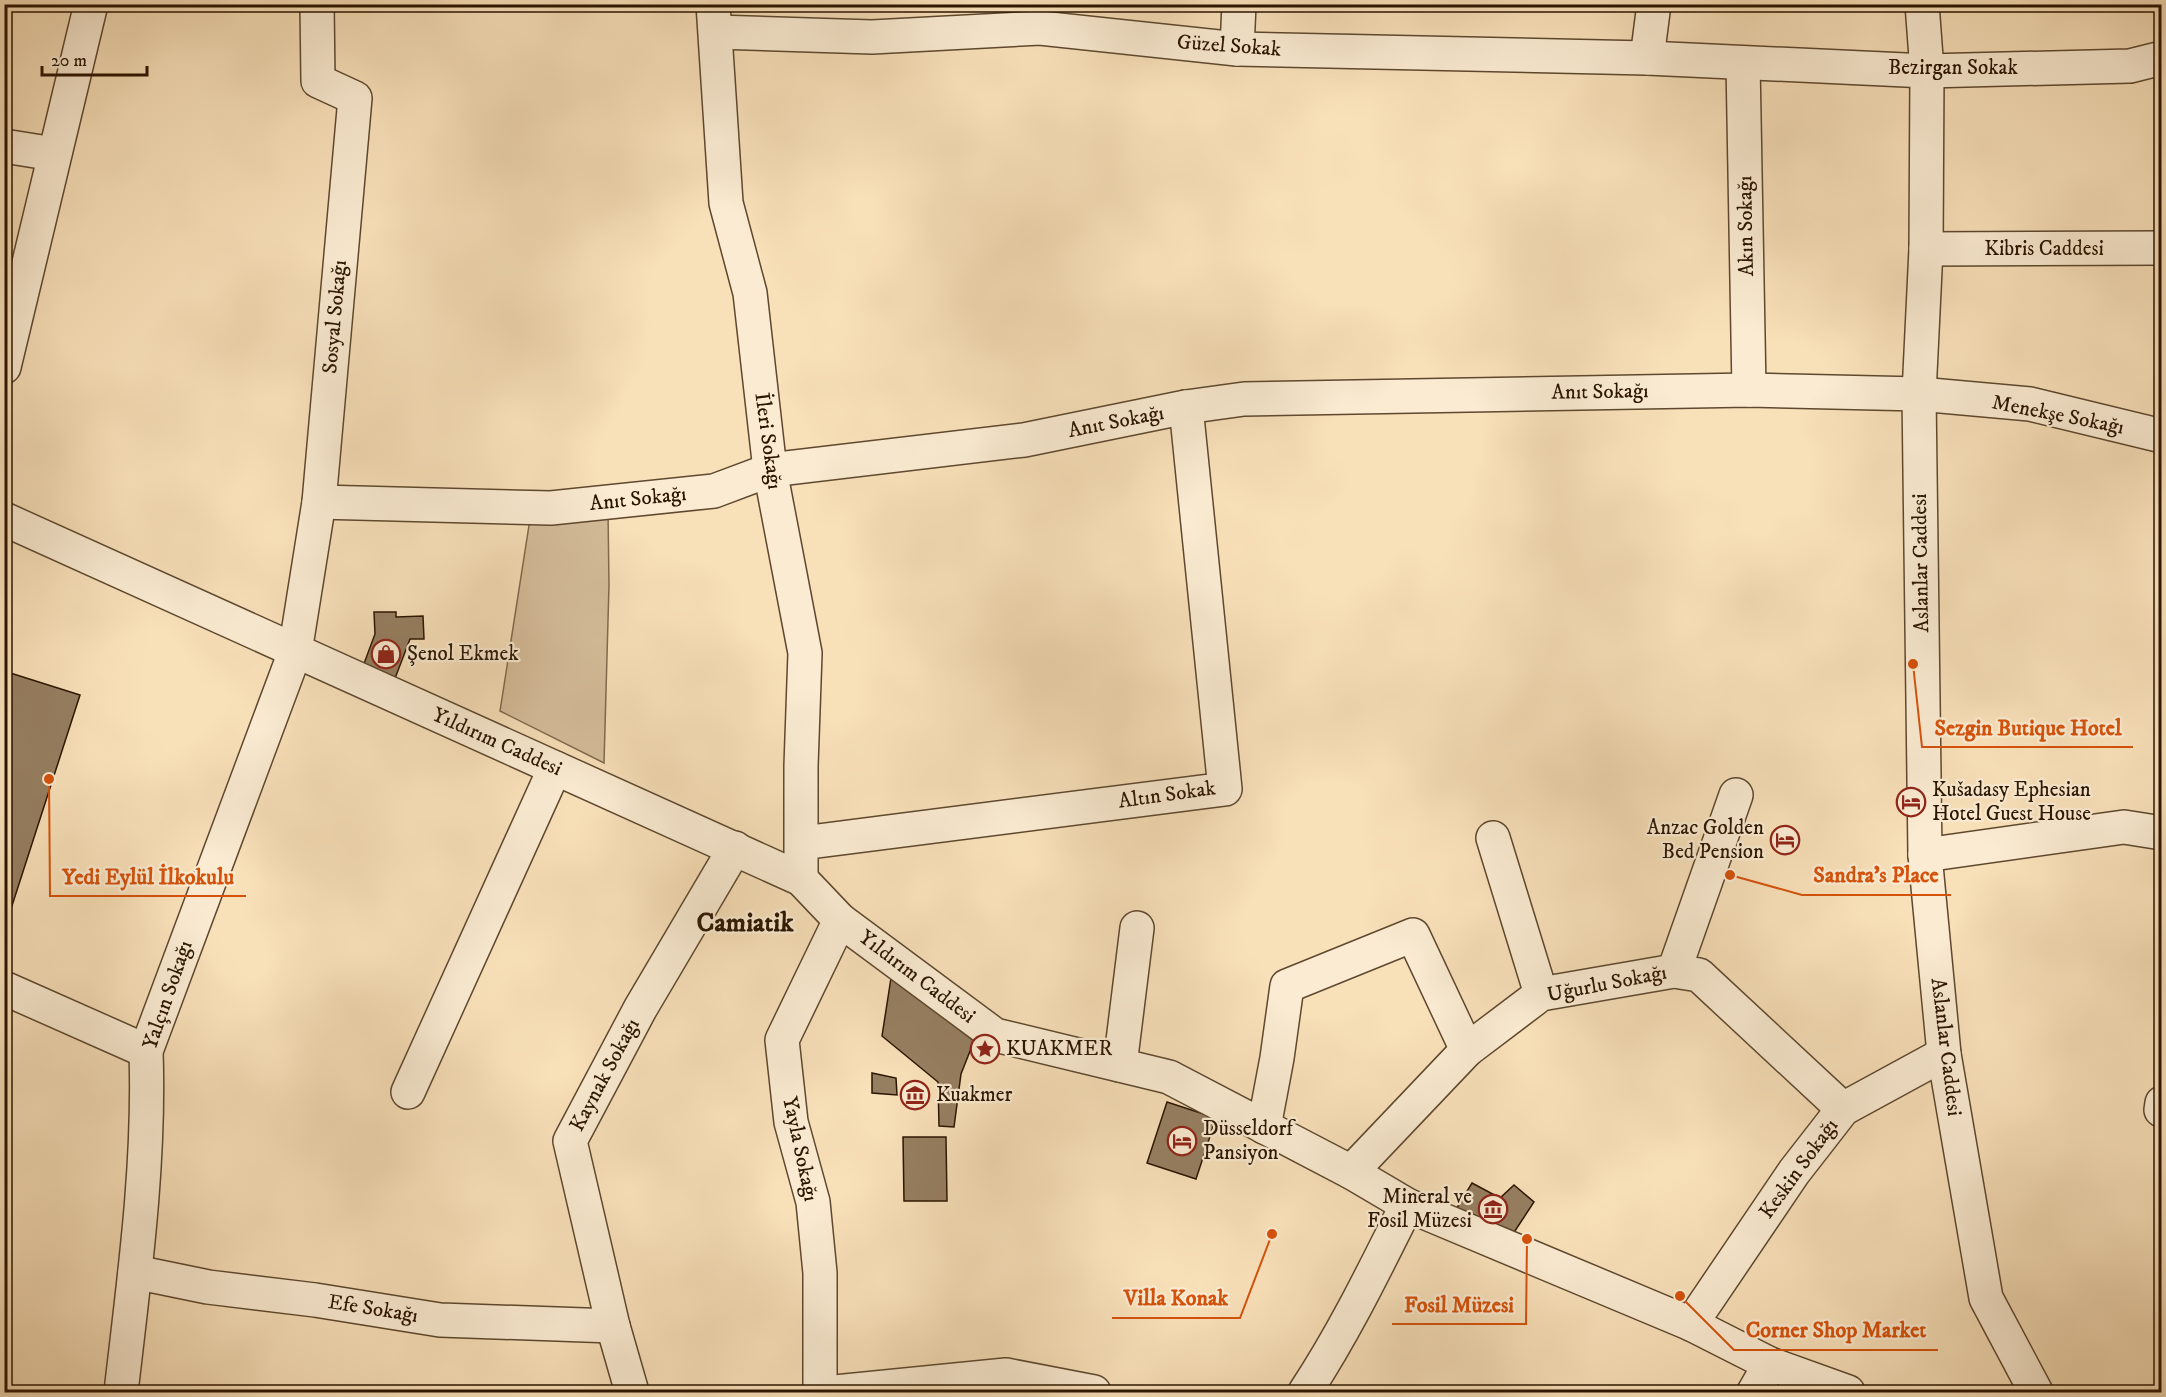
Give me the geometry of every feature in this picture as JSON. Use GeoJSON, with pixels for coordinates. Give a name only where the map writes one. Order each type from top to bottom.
{"type":"FeatureCollection","features":[{"type":"Feature","properties":{"kind":"street"},"geometry":{"type":"LineString","coordinates":[[4,367],[91,4]]}},
{"type":"Feature","properties":{"kind":"street","name":"Sosyal Sokağı"},"geometry":{"type":"LineString","coordinates":[[295,651],[319,502],[355,98],[318,81],[317,4]]}},
{"type":"Feature","properties":{"kind":"street"},"geometry":{"type":"LineString","coordinates":[[1237,49],[1239,4]]}},
{"type":"Feature","properties":{"kind":"street"},"geometry":{"type":"LineString","coordinates":[[1647,58],[1654,4]]}},
{"type":"Feature","properties":{"kind":"street","name":"Aslanlar Caddesi"},"geometry":{"type":"LineString","coordinates":[[1922,4],[1927,71],[1926,249],[1919,394],[1925,855],[1944,1054],[1986,1298],[2036,1392]]}},
{"type":"Feature","properties":{"kind":"street","name":"Güzel Sokak"},"geometry":{"type":"LineString","coordinates":[[715,18],[872,38],[1038,16],[1237,49],[1647,58],[1743,63]]}},
{"type":"Feature","properties":{"kind":"street","name":"İleri Sokağı"},"geometry":{"type":"LineString","coordinates":[[715,18],[726,203],[750,293],[770,470],[805,653],[801,766],[801,879]]}},
{"type":"Feature","properties":{"kind":"street","name":"Bezirgan Sokak"},"geometry":{"type":"LineString","coordinates":[[1743,63],[1927,71],[2130,66],[2162,58]]}},
{"type":"Feature","properties":{"kind":"street","name":"Akın Sokağı"},"geometry":{"type":"LineString","coordinates":[[1743,63],[1749,390]]}},
{"type":"Feature","properties":{"kind":"street"},"geometry":{"type":"LineString","coordinates":[[4,146],[54,154]]}},
{"type":"Feature","properties":{"kind":"street","name":"Kibris Caddesi"},"geometry":{"type":"LineString","coordinates":[[1926,249],[2162,248]]}},
{"type":"Feature","properties":{"kind":"street","name":"Anıt Sokağı"},"geometry":{"type":"LineString","coordinates":[[319,502],[551,508],[714,491],[770,470],[1024,440],[1186,407],[1244,399],[1749,390],[1919,394]]}},
{"type":"Feature","properties":{"kind":"street","name":"Menekşe Sokağı"},"geometry":{"type":"LineString","coordinates":[[1919,394],[2030,404],[2162,436]]}},
{"type":"Feature","properties":{"kind":"street","name":"Altın Sokak"},"geometry":{"type":"LineString","coordinates":[[802,843],[1225,789],[1186,407]]}},
{"type":"Feature","properties":{"kind":"street","name":"Yıldırım Caddesi"},"geometry":{"type":"LineString","coordinates":[[4,519],[801,879],[840,920],[995,1035],[1169,1077],[1351,1172],[1407,1205],[1691,1324],[1770,1364],[1848,1392]]}},
{"type":"Feature","properties":{"kind":"street","name":"Yalçın Sokağı"},"geometry":{"type":"LineString","coordinates":[[121,1392],[135,1272],[148,1108],[146,1051],[295,651]]}},
{"type":"Feature","properties":{"kind":"street"},"geometry":{"type":"LineString","coordinates":[[408,1092],[555,768]]}},
{"type":"Feature","properties":{"kind":"street"},"geometry":{"type":"LineString","coordinates":[[1674,971],[1736,795]]}},
{"type":"Feature","properties":{"kind":"street"},"geometry":{"type":"LineString","coordinates":[[1925,855],[2124,827],[2162,833]]}},
{"type":"Feature","properties":{"kind":"street"},"geometry":{"type":"LineString","coordinates":[[1493,838],[1541,994]]}},
{"type":"Feature","properties":{"kind":"street","name":"Kaynak Sokağı"},"geometry":{"type":"LineString","coordinates":[[632,1392],[613,1326],[570,1141],[640,1010],[735,848]]}},
{"type":"Feature","properties":{"kind":"street","name":"Yayla Sokağı"},"geometry":{"type":"LineString","coordinates":[[820,1392],[820,1273],[813,1202],[790,1122],[782,1040],[840,920]]}},
{"type":"Feature","properties":{"kind":"street"},"geometry":{"type":"LineString","coordinates":[[1120,1065],[1137,928]]}},
{"type":"Feature","properties":{"kind":"street"},"geometry":{"type":"LineString","coordinates":[[1264,1127],[1287,986],[1413,935],[1467,1050]]}},
{"type":"Feature","properties":{"kind":"street","name":"Uğurlu Sokağı"},"geometry":{"type":"LineString","coordinates":[[1351,1172],[1467,1050],[1541,994],[1674,971],[1699,975],[1843,1109]]}},
{"type":"Feature","properties":{"kind":"street"},"geometry":{"type":"LineString","coordinates":[[4,988],[146,1051]]}},
{"type":"Feature","properties":{"kind":"street","name":"Keskin Sokağı"},"geometry":{"type":"LineString","coordinates":[[1691,1324],[1794,1172],[1843,1109],[1944,1054]]}},
{"type":"Feature","properties":{"kind":"street"},"geometry":{"type":"LineString","coordinates":[[1305,1392],[1325,1363],[1354,1311],[1407,1205]]}},
{"type":"Feature","properties":{"kind":"street","name":"Efe Sokağı"},"geometry":{"type":"LineString","coordinates":[[135,1272],[208,1287],[315,1300],[440,1320],[613,1326]]}},
{"type":"Feature","properties":{"kind":"street"},"geometry":{"type":"LineString","coordinates":[[1754,1392],[1770,1364]]}},
{"type":"Feature","properties":{"kind":"street"},"geometry":{"type":"LineString","coordinates":[[835,1392],[1006,1375],[1094,1392]]}},
{"type":"Feature","properties":{"kind":"shaded area"},"geometry":{"type":"Polygon","coordinates":[[[608,511],[609,585],[604,763],[500,711],[530,519],[608,511]]]}},
{"type":"Feature","properties":{"kind":"building","name":"Şenol Ekmek"},"geometry":{"type":"Polygon","coordinates":[[[374,612],[396,612],[396,617],[423,616],[424,639],[410,639],[394,681],[362,669],[375,634],[374,612]]]}},
{"type":"Feature","properties":{"kind":"building"},"geometry":{"type":"Polygon","coordinates":[[[4,671],[80,695],[9,915],[4,913],[4,671]]]}},
{"type":"Feature","properties":{"kind":"building"},"geometry":{"type":"Polygon","coordinates":[[[891,978],[921,1001],[925,997],[946,1019],[974,1041],[961,1074],[954,1127],[939,1126],[938,1082],[882,1036],[891,978]]]}},
{"type":"Feature","properties":{"kind":"building"},"geometry":{"type":"Polygon","coordinates":[[[872,1073],[896,1078],[897,1095],[872,1093],[872,1073]]]}},
{"type":"Feature","properties":{"kind":"building","name":"Düsseldorf Pansiyon"},"geometry":{"type":"Polygon","coordinates":[[[1167,1102],[1216,1118],[1196,1179],[1147,1163],[1167,1102]]]}},
{"type":"Feature","properties":{"kind":"building"},"geometry":{"type":"Polygon","coordinates":[[[903,1137],[946,1137],[947,1201],[904,1201],[903,1137]]]}},
{"type":"Feature","properties":{"kind":"building","name":"Mineral ve Fosil Müzesi"},"geometry":{"type":"Polygon","coordinates":[[[1472,1183],[1500,1198],[1514,1185],[1534,1202],[1509,1240],[1452,1216],[1472,1183]]]}},
{"type":"Feature","properties":{"kind":"place","name":"Şenol Ekmek"},"geometry":{"type":"Point","coordinates":[386,654]}},
{"type":"Feature","properties":{"kind":"place","name":"Sezgin Butique Hotel"},"geometry":{"type":"Point","coordinates":[1913,664]}},
{"type":"Feature","properties":{"kind":"place","name":"Yedi Eylül İlkokulu"},"geometry":{"type":"Point","coordinates":[49,779]}},
{"type":"Feature","properties":{"kind":"place","name":"Kušadasy Ephesian Hotel Guest House"},"geometry":{"type":"Point","coordinates":[1911,802]}},
{"type":"Feature","properties":{"kind":"place","name":"Anzac Golden Bed Pension"},"geometry":{"type":"Point","coordinates":[1785,840]}},
{"type":"Feature","properties":{"kind":"place","name":"Sandra's Place"},"geometry":{"type":"Point","coordinates":[1730,875]}},
{"type":"Feature","properties":{"kind":"place","name":"KUAKMER"},"geometry":{"type":"Point","coordinates":[985,1049]}},
{"type":"Feature","properties":{"kind":"place","name":"Kuakmer"},"geometry":{"type":"Point","coordinates":[915,1095]}},
{"type":"Feature","properties":{"kind":"place","name":"Düsseldorf Pansiyon"},"geometry":{"type":"Point","coordinates":[1182,1141]}},
{"type":"Feature","properties":{"kind":"place","name":"Mineral ve Fosil Müzesi"},"geometry":{"type":"Point","coordinates":[1493,1209]}},
{"type":"Feature","properties":{"kind":"place","name":"Villa Konak"},"geometry":{"type":"Point","coordinates":[1272,1234]}},
{"type":"Feature","properties":{"kind":"place","name":"Fosil Müzesi"},"geometry":{"type":"Point","coordinates":[1527,1239]}},
{"type":"Feature","properties":{"kind":"place","name":"Corner Shop Market"},"geometry":{"type":"Point","coordinates":[1680,1296]}},
{"type":"Feature","properties":{"kind":"district","name":"Camiatik"},"geometry":{"type":"Point","coordinates":[745,923]}}]}
